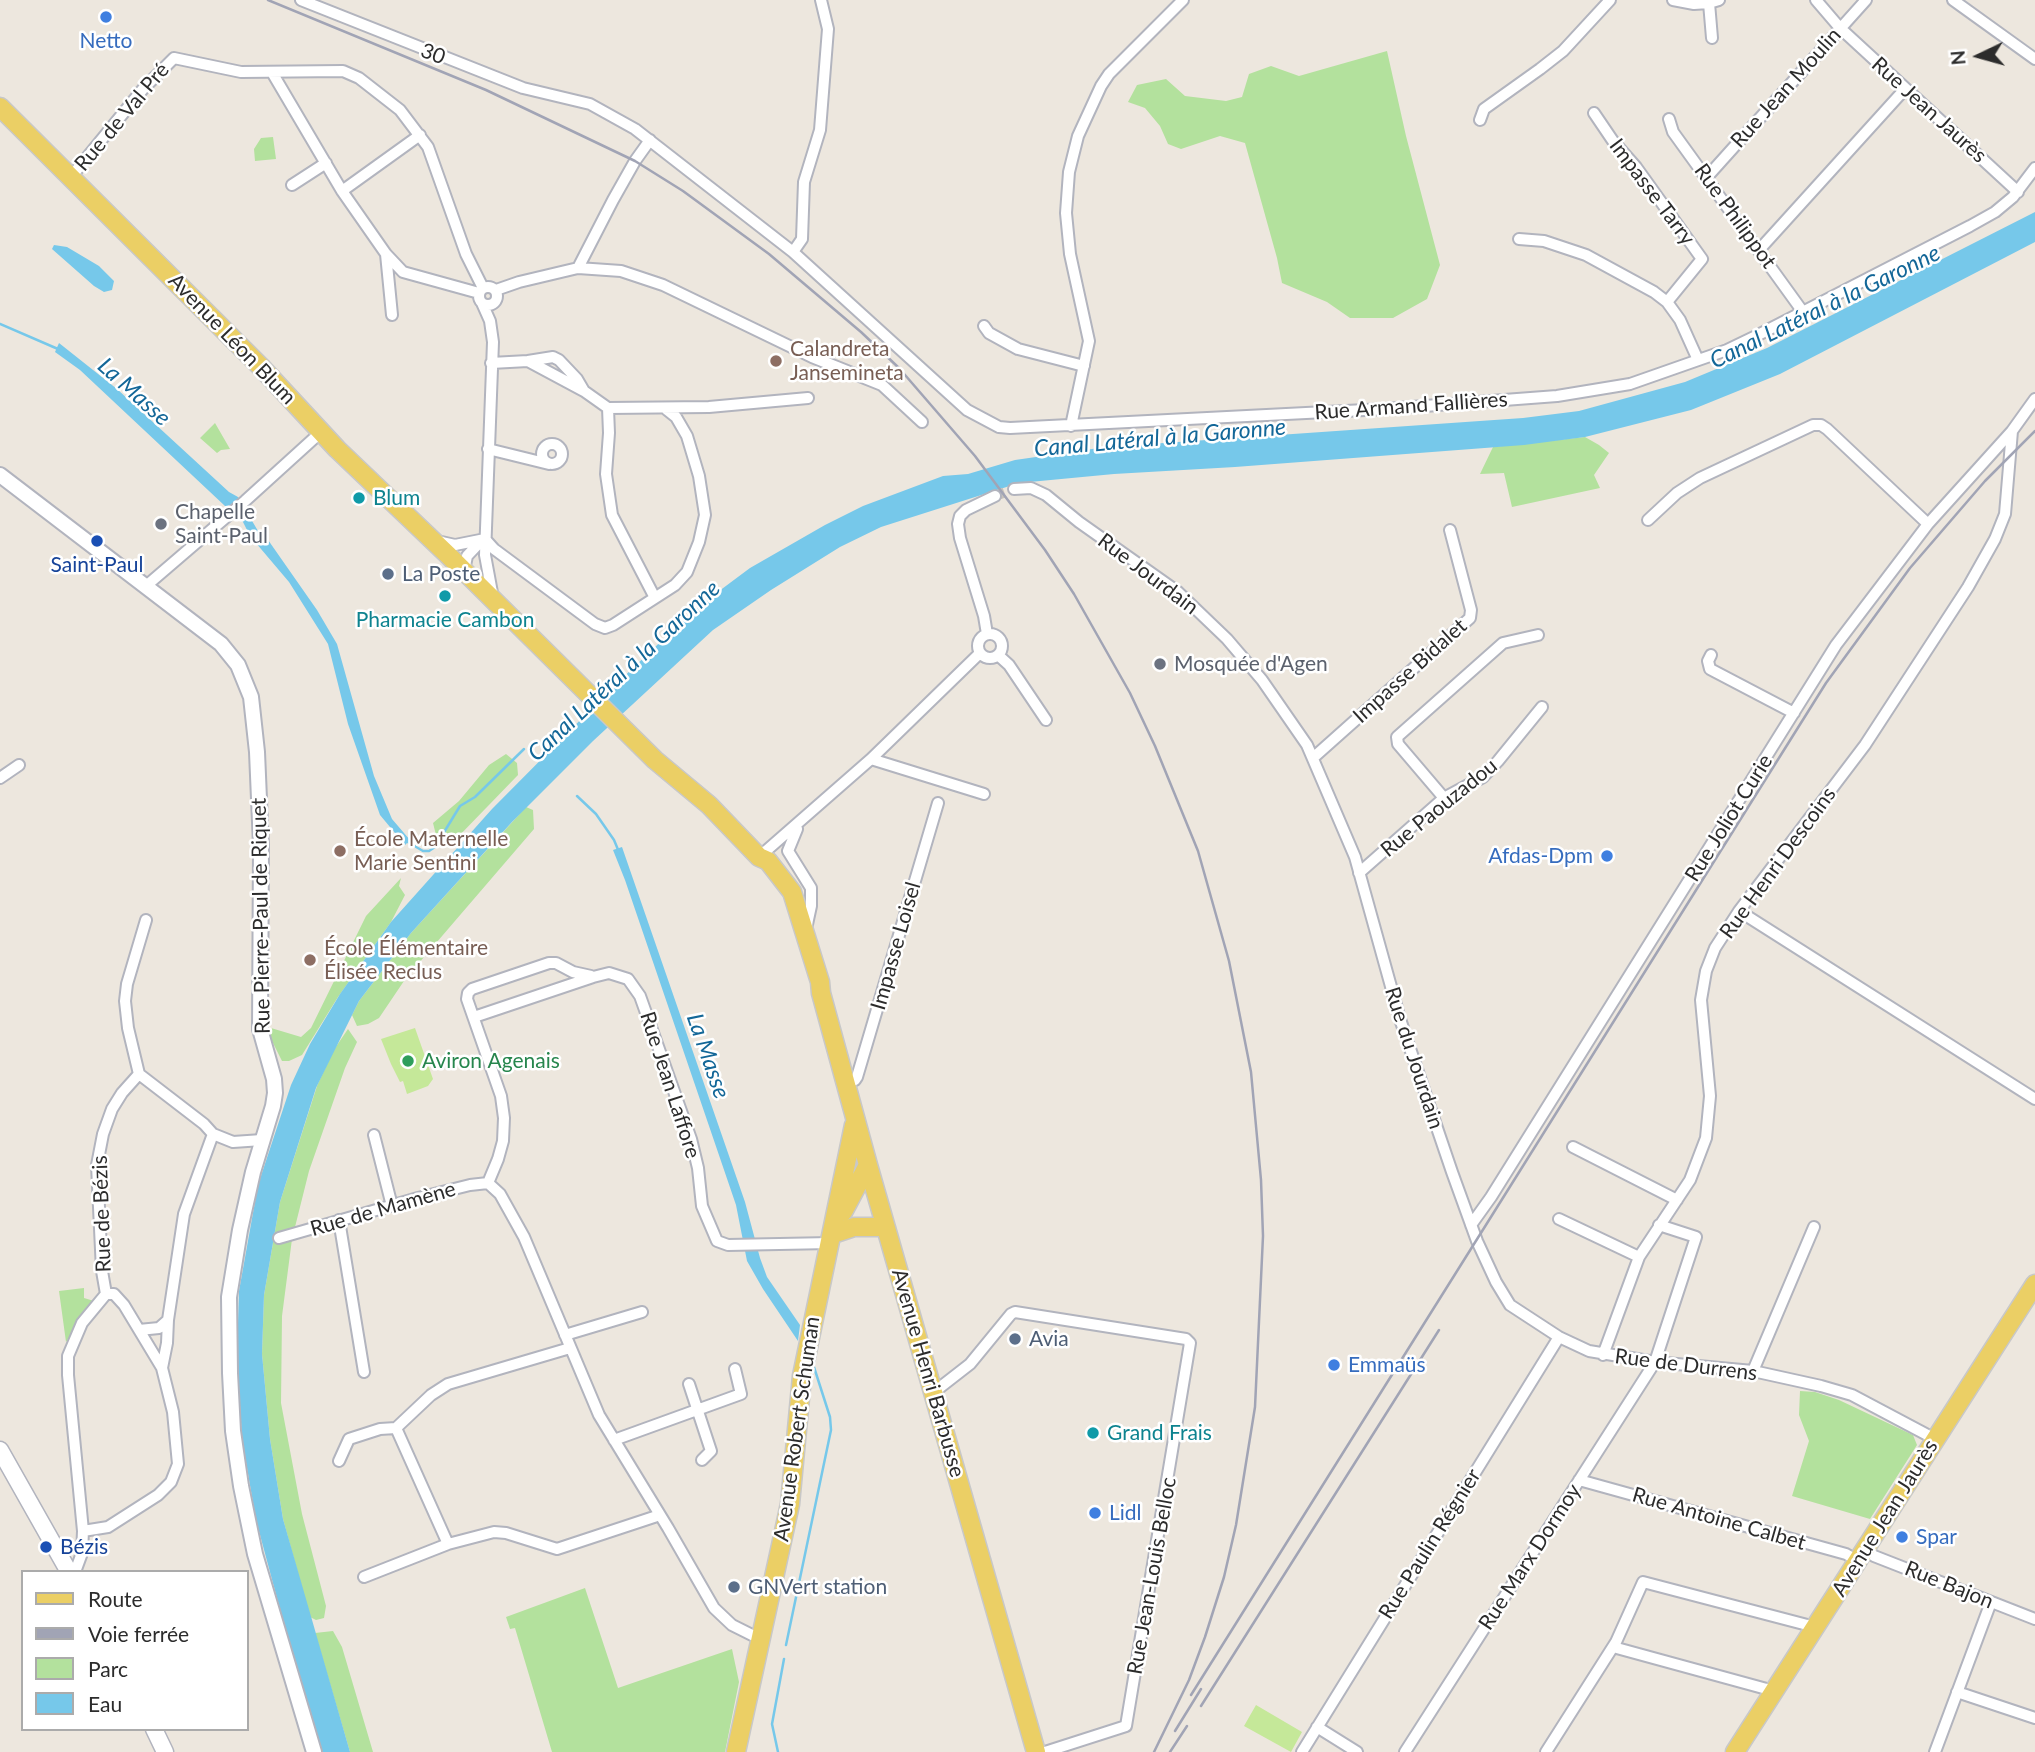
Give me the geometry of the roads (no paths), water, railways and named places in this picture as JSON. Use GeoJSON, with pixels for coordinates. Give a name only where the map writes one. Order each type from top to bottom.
{"type":"FeatureCollection","features":[{"type":"Feature","properties":{"kind":"main road","name":"Avenue Léon Blum"},"geometry":{"type":"LineString","coordinates":[[0,107],[261,368],[321,432],[620,726]]}},
{"type":"Feature","properties":{"kind":"main road","name":"Avenue Henri Barbusse"},"geometry":{"type":"LineString","coordinates":[[620,726],[655,760],[709,805],[776,870],[792,892],[820,982],[885,1227],[1036,1752]]}},
{"type":"Feature","properties":{"kind":"main road","name":"Avenue Henri Barbusse"},"geometry":{"type":"LineString","coordinates":[[759,856],[764,871],[789,909],[813,984],[821,993]]}},
{"type":"Feature","properties":{"kind":"main road"},"geometry":{"type":"LineString","coordinates":[[789,909],[805,931]]}},
{"type":"Feature","properties":{"kind":"main road","name":"Avenue Robert Schuman"},"geometry":{"type":"LineString","coordinates":[[736,1752],[790,1504],[802,1376],[856,1118]]}},
{"type":"Feature","properties":{"kind":"main road"},"geometry":{"type":"LineString","coordinates":[[845,1171],[867,1161]]}},
{"type":"Feature","properties":{"kind":"main road","name":"Avenue Robert Schuman"},"geometry":{"type":"LineString","coordinates":[[832,1236],[867,1161]]}},
{"type":"Feature","properties":{"kind":"main road"},"geometry":{"type":"LineString","coordinates":[[832,1236],[854,1227],[885,1227]]}},
{"type":"Feature","properties":{"kind":"main road","name":"Avenue Jean Jaurès"},"geometry":{"type":"LineString","coordinates":[[1735,1752],[2035,1284]]}},
{"type":"Feature","properties":{"kind":"main road"},"geometry":{"type":"LineString","coordinates":[[1,1453],[70,1569]]}},
{"type":"Feature","properties":{"kind":"main road"},"geometry":{"type":"LineString","coordinates":[[154,1731],[165,1752]]}},
{"type":"Feature","properties":{"kind":"street","name":"30"},"geometry":{"type":"LineString","coordinates":[[301,0],[523,88],[597,107],[650,140]]}},
{"type":"Feature","properties":{"kind":"street"},"geometry":{"type":"LineString","coordinates":[[793,252],[802,239],[804,182],[820,130],[828,30],[821,0]]}},
{"type":"Feature","properties":{"kind":"street"},"geometry":{"type":"LineString","coordinates":[[1071,426],[1089,337],[1070,254],[1066,213],[1069,172],[1078,136],[1101,86],[1110,74],[1183,0]]}},
{"type":"Feature","properties":{"kind":"street"},"geometry":{"type":"LineString","coordinates":[[1480,120],[1484,109],[1563,51],[1610,0]]}},
{"type":"Feature","properties":{"kind":"street"},"geometry":{"type":"LineString","coordinates":[[1673,0],[1714,2],[1712,38]]}},
{"type":"Feature","properties":{"kind":"street","name":"Rue Jean Jaurès"},"geometry":{"type":"LineString","coordinates":[[1816,0],[1840,28],[2018,192]]}},
{"type":"Feature","properties":{"kind":"street","name":"Rue Jean Moulin"},"geometry":{"type":"LineString","coordinates":[[1707,177],[1866,0]]}},
{"type":"Feature","properties":{"kind":"street"},"geometry":{"type":"LineString","coordinates":[[1953,0],[2035,59]]}},
{"type":"Feature","properties":{"kind":"street","name":"Rue de Val Pré"},"geometry":{"type":"LineString","coordinates":[[71,177],[170,59],[241,72],[273,74]]}},
{"type":"Feature","properties":{"kind":"street"},"geometry":{"type":"LineString","coordinates":[[493,342],[490,321],[481,294],[428,147],[400,110],[352,74],[328,70],[273,74],[342,191],[386,254],[403,272],[481,294],[490,305],[496,295],[519,282],[578,268],[621,271],[663,285],[812,357],[881,385],[922,422]]}},
{"type":"Feature","properties":{"kind":"street"},"geometry":{"type":"LineString","coordinates":[[1759,250],[1905,89]]}},
{"type":"Feature","properties":{"kind":"street","name":"Impasse Tarry"},"geometry":{"type":"LineString","coordinates":[[1594,113],[1702,259],[1667,302]]}},
{"type":"Feature","properties":{"kind":"street","name":"Rue Philippot"},"geometry":{"type":"LineString","coordinates":[[1669,119],[1673,132],[1803,312]]}},
{"type":"Feature","properties":{"kind":"street"},"geometry":{"type":"LineString","coordinates":[[342,191],[420,135]]}},
{"type":"Feature","properties":{"kind":"street"},"geometry":{"type":"LineString","coordinates":[[578,268],[613,200],[650,140]]}},
{"type":"Feature","properties":{"kind":"street","name":"Rue Armand Fallières"},"geometry":{"type":"LineString","coordinates":[[650,140],[793,252],[976,416],[999,427],[1010,428],[1385,410],[1557,396],[1630,384],[1727,350],[1984,218],[2005,205],[2035,168]]}},
{"type":"Feature","properties":{"kind":"street"},"geometry":{"type":"LineString","coordinates":[[292,185],[326,163]]}},
{"type":"Feature","properties":{"kind":"street"},"geometry":{"type":"LineString","coordinates":[[1519,239],[1544,241],[1586,255],[1629,277],[1667,302],[1680,320],[1698,360]]}},
{"type":"Feature","properties":{"kind":"street"},"geometry":{"type":"LineString","coordinates":[[386,254],[392,316]]}},
{"type":"Feature","properties":{"kind":"street"},"geometry":{"type":"LineString","coordinates":[[389,285],[403,272]]}},
{"type":"Feature","properties":{"kind":"street"},"geometry":{"type":"LineString","coordinates":[[481,294],[488,286],[496,295],[484,539],[494,601]]}},
{"type":"Feature","properties":{"kind":"street"},"geometry":{"type":"LineString","coordinates":[[984,326],[989,333],[1018,349],[1084,366]]}},
{"type":"Feature","properties":{"kind":"street"},"geometry":{"type":"LineString","coordinates":[[491,363],[553,357],[577,379],[584,391]]}},
{"type":"Feature","properties":{"kind":"street"},"geometry":{"type":"LineString","coordinates":[[528,361],[584,391],[608,408],[666,408],[808,398]]}},
{"type":"Feature","properties":{"kind":"street"},"geometry":{"type":"LineString","coordinates":[[2012,431],[2035,399]]}},
{"type":"Feature","properties":{"kind":"street"},"geometry":{"type":"LineString","coordinates":[[608,408],[606,474],[612,515],[654,596]]}},
{"type":"Feature","properties":{"kind":"street"},"geometry":{"type":"LineString","coordinates":[[484,539],[565,602],[605,628],[675,585],[687,572],[699,542],[705,515],[699,476],[687,436],[666,408]]}},
{"type":"Feature","properties":{"kind":"street"},"geometry":{"type":"LineString","coordinates":[[1648,520],[1677,493],[1700,478],[1813,425],[1821,425],[1928,524]]}},
{"type":"Feature","properties":{"kind":"street","name":"Rue Joliot Curie"},"geometry":{"type":"LineString","coordinates":[[1471,1225],[1836,645],[1928,524],[2012,431]]}},
{"type":"Feature","properties":{"kind":"street","name":"Rue Henri Descoins"},"geometry":{"type":"LineString","coordinates":[[1604,1355],[1639,1257],[1690,1180],[1709,1122],[1710,1096],[1701,1000],[1706,971],[1715,948],[1738,911],[1865,745],[1968,587],[1995,539],[2005,514],[2012,431]]}},
{"type":"Feature","properties":{"kind":"street"},"geometry":{"type":"LineString","coordinates":[[146,586],[245,502],[321,432]]}},
{"type":"Feature","properties":{"kind":"street"},"geometry":{"type":"LineString","coordinates":[[488,449],[550,464]]}},
{"type":"Feature","properties":{"kind":"street","name":"Rue Pierre-Paul de Riquet"},"geometry":{"type":"LineString","coordinates":[[0,475],[220,644],[238,665],[251,697],[261,820],[260,1029],[274,1079],[275,1093],[253,1172],[229,1297],[233,1427],[241,1486],[255,1554],[314,1752]]}},
{"type":"Feature","properties":{"kind":"street","name":"Rue Jourdain"},"geometry":{"type":"LineString","coordinates":[[1014,489],[1031,488],[1046,495],[1079,522],[1178,592],[1227,639],[1277,699],[1314,757],[1359,873]]}},
{"type":"Feature","properties":{"kind":"street"},"geometry":{"type":"LineString","coordinates":[[987,634],[958,524],[960,516],[966,510],[995,496]]}},
{"type":"Feature","properties":{"kind":"street","name":"Impasse Bidalet"},"geometry":{"type":"LineString","coordinates":[[1314,757],[1471,618],[1450,530]]}},
{"type":"Feature","properties":{"kind":"street"},"geometry":{"type":"LineString","coordinates":[[431,540],[455,545],[484,539]]}},
{"type":"Feature","properties":{"kind":"street"},"geometry":{"type":"LineString","coordinates":[[464,571],[467,556],[484,539]]}},
{"type":"Feature","properties":{"kind":"street"},"geometry":{"type":"LineString","coordinates":[[464,571],[485,555]]}},
{"type":"Feature","properties":{"kind":"street"},"geometry":{"type":"LineString","coordinates":[[987,634],[997,635],[1002,642],[1002,650],[998,655],[989,658],[980,653],[978,643],[982,636],[987,634]]}},
{"type":"Feature","properties":{"kind":"street"},"geometry":{"type":"LineString","coordinates":[[1444,798],[1398,744],[1397,737],[1503,643],[1538,635]]}},
{"type":"Feature","properties":{"kind":"street"},"geometry":{"type":"LineString","coordinates":[[759,856],[871,759],[980,653]]}},
{"type":"Feature","properties":{"kind":"street"},"geometry":{"type":"LineString","coordinates":[[998,655],[1009,665],[1046,720]]}},
{"type":"Feature","properties":{"kind":"street"},"geometry":{"type":"LineString","coordinates":[[1711,655],[1708,661],[1710,669],[1794,713]]}},
{"type":"Feature","properties":{"kind":"street","name":"Rue Paouzadou"},"geometry":{"type":"LineString","coordinates":[[1359,873],[1444,798],[1483,777],[1542,707]]}},
{"type":"Feature","properties":{"kind":"street"},"geometry":{"type":"LineString","coordinates":[[871,759],[984,794]]}},
{"type":"Feature","properties":{"kind":"street"},"geometry":{"type":"LineString","coordinates":[[0,778],[19,765]]}},
{"type":"Feature","properties":{"kind":"street","name":"Impasse Loisel"},"geometry":{"type":"LineString","coordinates":[[846,1083],[857,1077],[938,803]]}},
{"type":"Feature","properties":{"kind":"street"},"geometry":{"type":"LineString","coordinates":[[801,822],[788,851],[811,888],[811,906],[805,931]]}},
{"type":"Feature","properties":{"kind":"street","name":"Rue du Jourdain"},"geometry":{"type":"LineString","coordinates":[[1359,873],[1400,1019],[1477,1241]]}},
{"type":"Feature","properties":{"kind":"street"},"geometry":{"type":"LineString","coordinates":[[1738,911],[2035,1099]]}},
{"type":"Feature","properties":{"kind":"street"},"geometry":{"type":"LineString","coordinates":[[146,920],[127,984],[125,1001],[128,1028],[139,1074],[213,1134],[233,1142],[262,1140]]}},
{"type":"Feature","properties":{"kind":"street","name":"Rue Jean Laffore"},"geometry":{"type":"LineString","coordinates":[[488,1183],[503,1141],[503,1118],[501,1096],[467,999],[472,989],[549,963],[556,963],[593,977]]}},
{"type":"Feature","properties":{"kind":"street"},"geometry":{"type":"LineString","coordinates":[[565,986],[568,979],[567,969]]}},
{"type":"Feature","properties":{"kind":"street","name":"Rue Jean Laffore"},"geometry":{"type":"LineString","coordinates":[[474,1017],[609,973],[628,979],[636,987],[691,1139],[706,1217],[717,1241],[728,1245],[768,1244],[832,1236]]}},
{"type":"Feature","properties":{"kind":"street","name":"Rue de Bézis"},"geometry":{"type":"LineString","coordinates":[[83,1536],[68,1356],[82,1323],[106,1294],[102,1271],[97,1175],[99,1153],[112,1109],[139,1074]]}},
{"type":"Feature","properties":{"kind":"street"},"geometry":{"type":"LineString","coordinates":[[162,1368],[184,1214],[213,1134]]}},
{"type":"Feature","properties":{"kind":"street"},"geometry":{"type":"LineString","coordinates":[[374,1135],[392,1206]]}},
{"type":"Feature","properties":{"kind":"street"},"geometry":{"type":"LineString","coordinates":[[1573,1147],[1677,1200]]}},
{"type":"Feature","properties":{"kind":"street"},"geometry":{"type":"LineString","coordinates":[[488,1183],[500,1194],[524,1237],[599,1415],[714,1608],[732,1625],[760,1639]]}},
{"type":"Feature","properties":{"kind":"street","name":"Rue de Mamène"},"geometry":{"type":"LineString","coordinates":[[279,1238],[470,1185],[488,1183]]}},
{"type":"Feature","properties":{"kind":"street"},"geometry":{"type":"LineString","coordinates":[[1559,1219],[1639,1257]]}},
{"type":"Feature","properties":{"kind":"street"},"geometry":{"type":"LineString","coordinates":[[339,1220],[364,1372]]}},
{"type":"Feature","properties":{"kind":"street","name":"Rue Marx Dormoy"},"geometry":{"type":"LineString","coordinates":[[1405,1752],[1655,1363],[1696,1237],[1660,1225]]}},
{"type":"Feature","properties":{"kind":"street"},"geometry":{"type":"LineString","coordinates":[[1753,1371],[1815,1227]]}},
{"type":"Feature","properties":{"kind":"street","name":"Rue de Durrens"},"geometry":{"type":"LineString","coordinates":[[1477,1241],[1510,1305],[1559,1337],[1604,1355],[1655,1363],[1753,1371],[1852,1395],[1935,1439]]}},
{"type":"Feature","properties":{"kind":"street"},"geometry":{"type":"LineString","coordinates":[[70,1569],[83,1536],[108,1527],[158,1495],[171,1482],[178,1464],[173,1412],[162,1368],[114,1294],[106,1294]]}},
{"type":"Feature","properties":{"kind":"street"},"geometry":{"type":"LineString","coordinates":[[565,1335],[642,1312]]}},
{"type":"Feature","properties":{"kind":"street","name":"Rue Jean-Louis Belloc"},"geometry":{"type":"LineString","coordinates":[[934,1392],[970,1364],[1015,1312],[1186,1339],[1190,1343],[1126,1726],[1043,1752]]}},
{"type":"Feature","properties":{"kind":"street"},"geometry":{"type":"LineString","coordinates":[[139,1330],[159,1328],[168,1320]]}},
{"type":"Feature","properties":{"kind":"street","name":"Rue Paulin Régnier"},"geometry":{"type":"LineString","coordinates":[[1302,1752],[1559,1337]]}},
{"type":"Feature","properties":{"kind":"street"},"geometry":{"type":"LineString","coordinates":[[339,1461],[349,1439],[380,1429],[396,1428],[431,1395],[448,1384],[570,1348]]}},
{"type":"Feature","properties":{"kind":"street"},"geometry":{"type":"LineString","coordinates":[[614,1440],[741,1394],[735,1369]]}},
{"type":"Feature","properties":{"kind":"street"},"geometry":{"type":"LineString","coordinates":[[689,1384],[711,1451],[702,1460]]}},
{"type":"Feature","properties":{"kind":"street"},"geometry":{"type":"LineString","coordinates":[[396,1428],[448,1544]]}},
{"type":"Feature","properties":{"kind":"street","name":"Rue Antoine Calbet"},"geometry":{"type":"LineString","coordinates":[[1579,1480],[1846,1554],[1862,1554]]}},
{"type":"Feature","properties":{"kind":"street"},"geometry":{"type":"LineString","coordinates":[[364,1577],[448,1544],[494,1532],[506,1533],[557,1549],[660,1515]]}},
{"type":"Feature","properties":{"kind":"street","name":"Rue Bajon"},"geometry":{"type":"LineString","coordinates":[[1862,1554],[1874,1556],[2035,1619]]}},
{"type":"Feature","properties":{"kind":"street"},"geometry":{"type":"LineString","coordinates":[[1546,1752],[1613,1647],[1643,1582],[1815,1627]]}},
{"type":"Feature","properties":{"kind":"street"},"geometry":{"type":"LineString","coordinates":[[1935,1752],[1991,1602]]}},
{"type":"Feature","properties":{"kind":"street"},"geometry":{"type":"LineString","coordinates":[[1613,1647],[1774,1691]]}},
{"type":"Feature","properties":{"kind":"street"},"geometry":{"type":"LineString","coordinates":[[1957,1692],[2035,1718]]}},
{"type":"Feature","properties":{"kind":"street"},"geometry":{"type":"LineString","coordinates":[[1020,1695],[1027,1705],[1043,1752]]}},
{"type":"Feature","properties":{"kind":"street"},"geometry":{"type":"LineString","coordinates":[[1020,1695],[1017,1707],[1028,1752]]}},
{"type":"Feature","properties":{"kind":"street"},"geometry":{"type":"LineString","coordinates":[[1317,1727],[1357,1752]]}},
{"type":"Feature","properties":{"kind":"water"},"geometry":{"type":"Polygon","coordinates":[[[2035,212],[2035,242],[1780,374],[1691,410],[1585,437],[1524,445],[1019,483],[881,527],[840,547],[713,630],[593,741],[512,822],[411,933],[359,1001],[316,1088],[280,1202],[264,1295],[262,1354],[270,1439],[283,1519],[350,1752],[322,1752],[256,1520],[242,1439],[237,1355],[239,1291],[258,1185],[291,1085],[310,1044],[340,994],[391,922],[492,809],[695,609],[750,568],[825,525],[863,506],[943,476],[968,474],[1015,460],[1106,447],[1523,418],[1579,411],[1685,382],[1767,348],[2035,212]]]}},
{"type":"Feature","properties":{"kind":"water"},"geometry":{"type":"Polygon","coordinates":[[[54,245],[67,247],[99,266],[114,281],[112,290],[104,292],[94,286],[52,249],[54,245]]]}},
{"type":"Feature","properties":{"kind":"water"},"geometry":{"type":"Polygon","coordinates":[[[59,343],[117,389],[229,492],[238,497],[258,531],[266,537],[317,610],[337,644],[374,776],[392,819],[410,840],[405,845],[380,815],[348,724],[328,644],[289,582],[250,536],[240,516],[225,506],[80,370],[55,352],[59,343]]]}},
{"type":"Feature","properties":{"kind":"water"},"geometry":{"type":"Polygon","coordinates":[[[622,847],[745,1202],[760,1258],[767,1277],[800,1325],[798,1341],[747,1261],[736,1205],[613,850],[622,847]]]}},
{"type":"Feature","properties":{"kind":"waterway","name":"La Masse"},"geometry":{"type":"LineString","coordinates":[[0,324],[58,349]]}},
{"type":"Feature","properties":{"kind":"waterway","name":"Canal Latéral à la Garonne"},"geometry":{"type":"LineString","coordinates":[[406,841],[423,851],[435,847],[460,806],[475,797],[524,749]]}},
{"type":"Feature","properties":{"kind":"waterway","name":"La Masse"},"geometry":{"type":"LineString","coordinates":[[577,796],[596,814],[619,852]]}},
{"type":"Feature","properties":{"kind":"waterway","name":"La Masse"},"geometry":{"type":"LineString","coordinates":[[786,1645],[831,1430],[830,1417],[813,1364]]}},
{"type":"Feature","properties":{"kind":"waterway","name":"La Masse"},"geometry":{"type":"LineString","coordinates":[[778,1752],[772,1724],[784,1659]]}},
{"type":"Feature","properties":{"kind":"tunnel"},"geometry":{"type":"LineString","coordinates":[[995,496],[1014,489]]}},
{"type":"Feature","properties":{"kind":"railway"},"geometry":{"type":"LineString","coordinates":[[268,0],[486,90],[635,161],[683,191],[769,254],[899,368],[975,456],[1074,594],[1130,693],[1198,851],[1229,961],[1251,1072],[1263,1236],[1255,1407],[1236,1525],[1224,1577],[1205,1637],[1189,1680],[1154,1752]]}},
{"type":"Feature","properties":{"kind":"railway"},"geometry":{"type":"LineString","coordinates":[[1191,1695],[1826,683],[1910,568],[1985,481],[2035,431]]}},
{"type":"Feature","properties":{"kind":"railway"},"geometry":{"type":"LineString","coordinates":[[1201,1706],[1439,1330]]}},
{"type":"Feature","properties":{"kind":"railway"},"geometry":{"type":"LineString","coordinates":[[1175,1731],[1201,1689]]}},
{"type":"Feature","properties":{"kind":"railway"},"geometry":{"type":"LineString","coordinates":[[1170,1752],[1187,1726]]}},
{"type":"Feature","properties":{"kind":"place","name":"Netto"},"geometry":{"type":"Point","coordinates":[106,17]}},
{"type":"Feature","properties":{"kind":"place","name":"Calandreta Jansemineta"},"geometry":{"type":"Point","coordinates":[776,361]}},
{"type":"Feature","properties":{"kind":"place","name":"Blum"},"geometry":{"type":"Point","coordinates":[359,498]}},
{"type":"Feature","properties":{"kind":"place","name":"Chapelle Saint-Paul"},"geometry":{"type":"Point","coordinates":[161,524]}},
{"type":"Feature","properties":{"kind":"place","name":"Saint-Paul"},"geometry":{"type":"Point","coordinates":[97,541]}},
{"type":"Feature","properties":{"kind":"place","name":"La Poste"},"geometry":{"type":"Point","coordinates":[388,574]}},
{"type":"Feature","properties":{"kind":"place","name":"Pharmacie Cambon"},"geometry":{"type":"Point","coordinates":[445,596]}},
{"type":"Feature","properties":{"kind":"place","name":"Mosquée d'Agen"},"geometry":{"type":"Point","coordinates":[1160,664]}},
{"type":"Feature","properties":{"kind":"place","name":"École Maternelle Marie Sentini"},"geometry":{"type":"Point","coordinates":[340,851]}},
{"type":"Feature","properties":{"kind":"place","name":"Afdas-Dpm"},"geometry":{"type":"Point","coordinates":[1607,856]}},
{"type":"Feature","properties":{"kind":"place","name":"École Élémentaire Élisée Reclus"},"geometry":{"type":"Point","coordinates":[310,960]}},
{"type":"Feature","properties":{"kind":"place","name":"Aviron Agenais"},"geometry":{"type":"Point","coordinates":[408,1061]}},
{"type":"Feature","properties":{"kind":"place","name":"Avia"},"geometry":{"type":"Point","coordinates":[1015,1339]}},
{"type":"Feature","properties":{"kind":"place","name":"Emmaüs"},"geometry":{"type":"Point","coordinates":[1334,1365]}},
{"type":"Feature","properties":{"kind":"place","name":"Grand Frais"},"geometry":{"type":"Point","coordinates":[1093,1433]}},
{"type":"Feature","properties":{"kind":"place","name":"Lidl"},"geometry":{"type":"Point","coordinates":[1095,1513]}},
{"type":"Feature","properties":{"kind":"place","name":"Spar"},"geometry":{"type":"Point","coordinates":[1902,1537]}},
{"type":"Feature","properties":{"kind":"place","name":"Bézis"},"geometry":{"type":"Point","coordinates":[46,1547]}},
{"type":"Feature","properties":{"kind":"place","name":"GNVert station"},"geometry":{"type":"Point","coordinates":[734,1587]}}]}
